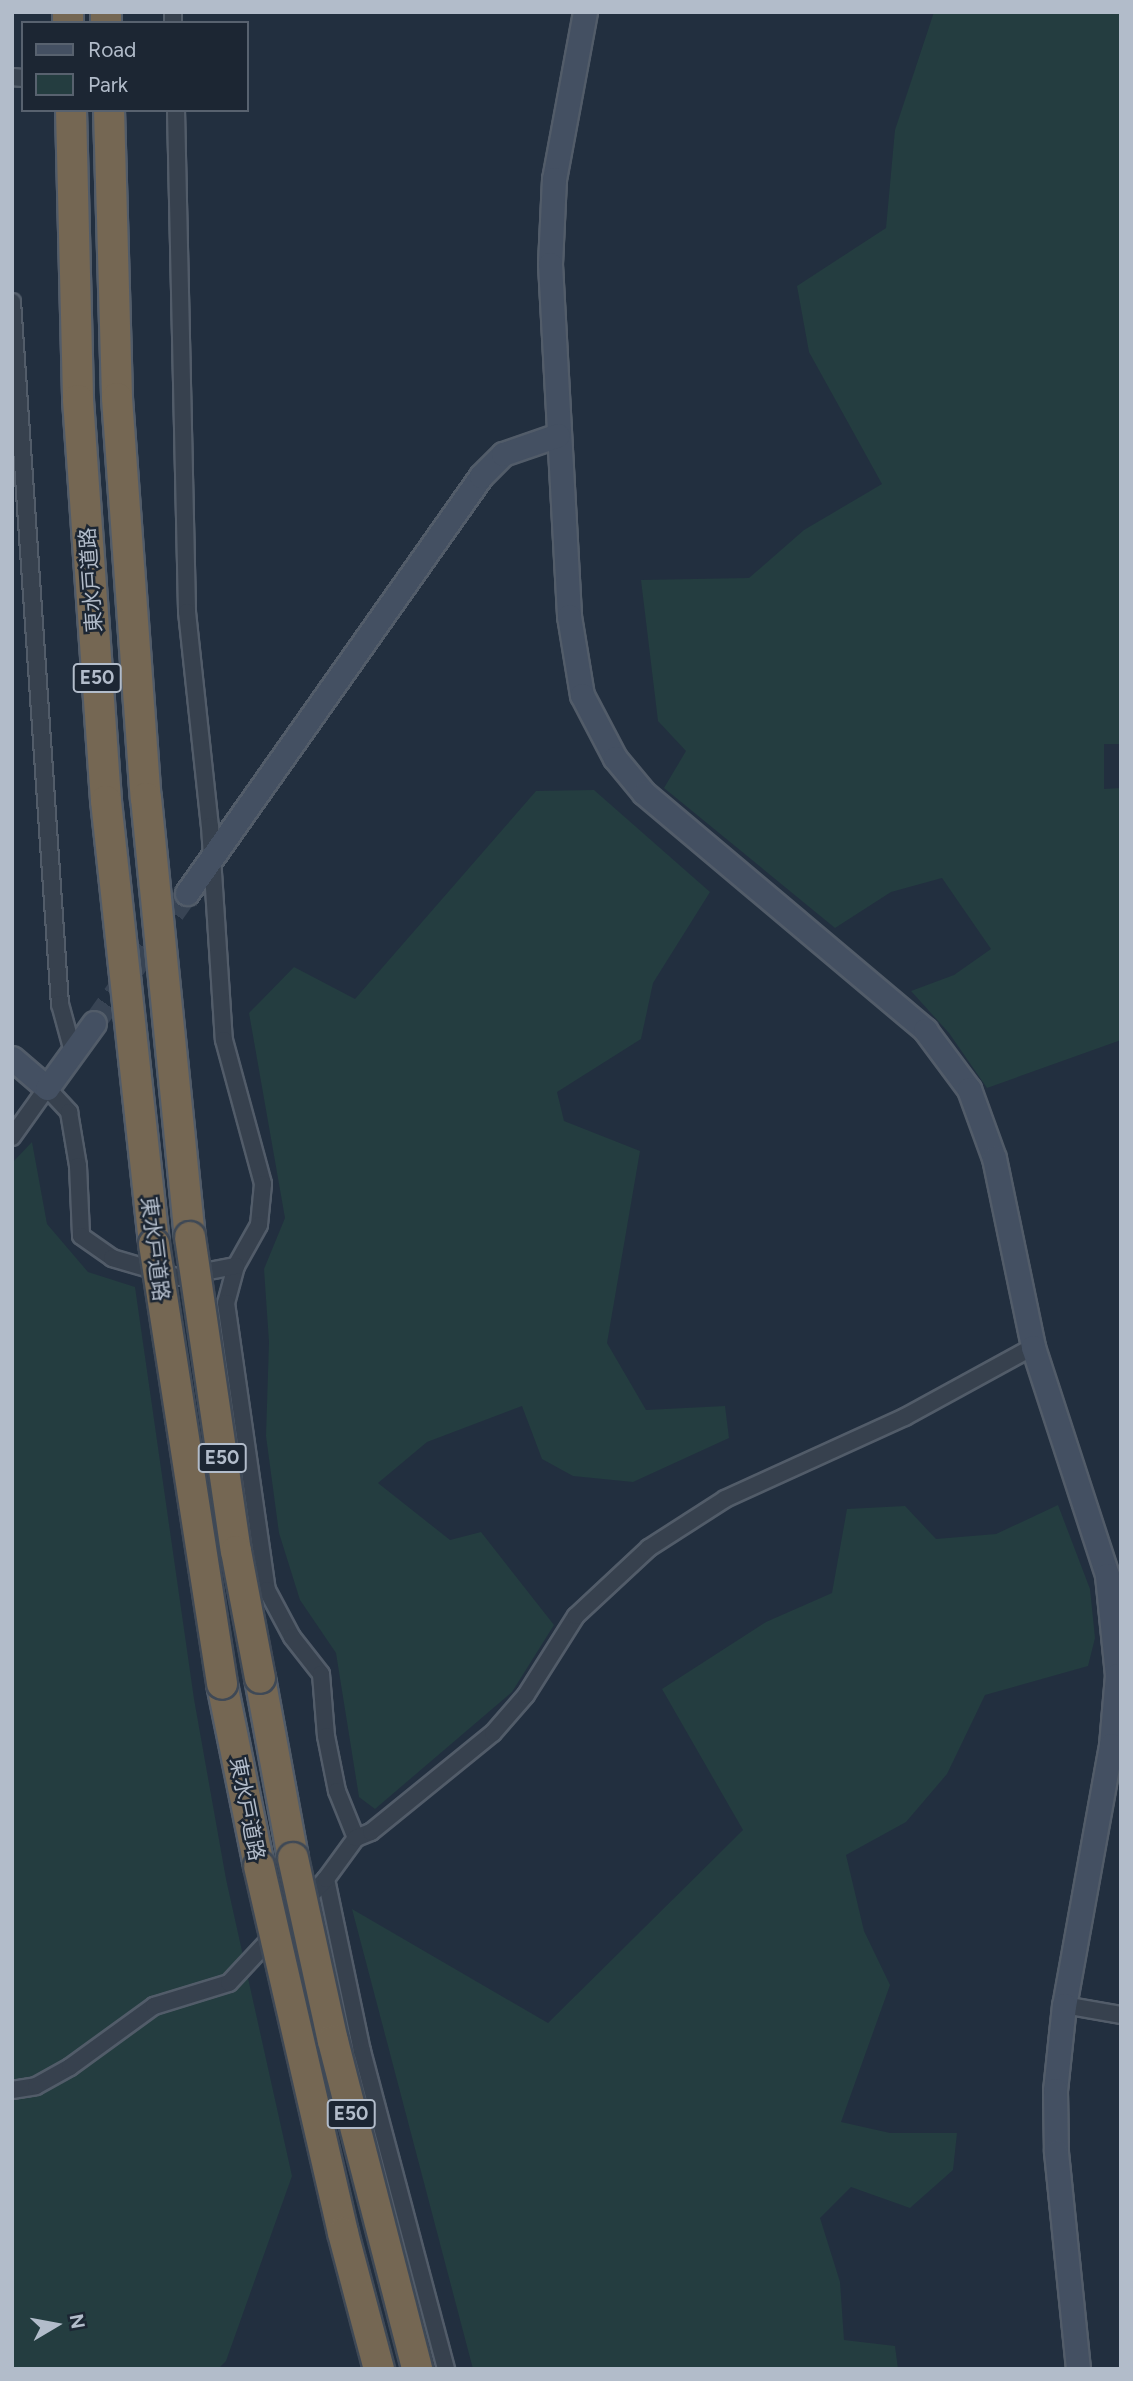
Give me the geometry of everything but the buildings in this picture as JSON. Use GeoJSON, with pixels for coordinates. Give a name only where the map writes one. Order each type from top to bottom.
{"type":"FeatureCollection","features":[{"type":"Feature","properties":{"kind":"highway","name":"東水戸道路"},"geometry":{"type":"LineString","coordinates":[[71,112],[78,400],[105,787],[154,1244],[222,1684],[258,1866],[340,2220],[379,2369]]}},
{"type":"Feature","properties":{"kind":"highway","name":"東水戸道路"},"geometry":{"type":"LineString","coordinates":[[109,112],[117,398],[158,953],[190,1237],[260,1678],[293,1858],[333,2041],[417,2369]]}},
{"type":"Feature","properties":{"kind":"street"},"geometry":{"type":"LineString","coordinates":[[584,12],[554,179],[550,264],[558,435],[574,660],[582,695],[597,727],[643,793],[884,994],[951,1062],[982,1118],[994,1158],[1033,1347],[1098,1541],[1115,1631],[1111,1745],[1064,2006],[1055,2090],[1056,2152],[1077,2369]]}},
{"type":"Feature","properties":{"kind":"street"},"geometry":{"type":"LineString","coordinates":[[176,112],[187,612],[210,827],[209,863],[224,1040],[263,1184],[259,1225],[236,1266],[226,1303],[267,1590],[292,1637],[321,1674],[326,1736],[337,1791],[356,1838]]}},
{"type":"Feature","properties":{"kind":"street"},"geometry":{"type":"LineString","coordinates":[[12,302],[60,1004],[73,1052]]}},
{"type":"Feature","properties":{"kind":"street"},"geometry":{"type":"LineString","coordinates":[[187,893],[481,476],[503,454],[558,435]]}},
{"type":"Feature","properties":{"kind":"street"},"geometry":{"type":"LineString","coordinates":[[12,1137],[93,1023]]}},
{"type":"Feature","properties":{"kind":"street"},"geometry":{"type":"LineString","coordinates":[[12,1058],[47,1088],[69,1112],[78,1166],[81,1236],[112,1258],[177,1277],[236,1266]]}},
{"type":"Feature","properties":{"kind":"street"},"geometry":{"type":"LineString","coordinates":[[12,2090],[36,2086],[70,2067],[154,2006],[229,1983],[326,1880],[356,1838],[371,1832],[493,1733],[526,1695],[576,1616],[649,1548],[725,1499],[905,1417],[1033,1347]]}},
{"type":"Feature","properties":{"kind":"street"},"geometry":{"type":"LineString","coordinates":[[326,1880],[362,2051],[446,2369]]}},
{"type":"Feature","properties":{"kind":"street"},"geometry":{"type":"LineString","coordinates":[[1064,2006],[1121,2015]]}},
{"type":"Feature","properties":{"kind":"green space"},"geometry":{"type":"Polygon","coordinates":[[[934,12],[1121,12],[1121,744],[1104,744],[1104,789],[1121,788],[1121,1040],[987,1088],[949,1033],[911,991],[954,975],[991,949],[942,878],[891,892],[835,928],[664,788],[686,751],[658,721],[641,580],[749,578],[804,530],[882,484],[809,352],[797,286],[886,228],[895,130],[934,12]]]}},
{"type":"Feature","properties":{"kind":"green space"},"geometry":{"type":"Polygon","coordinates":[[[594,790],[710,892],[653,983],[641,1039],[557,1092],[564,1121],[640,1151],[607,1343],[646,1410],[725,1406],[729,1438],[633,1482],[573,1476],[542,1459],[522,1406],[427,1442],[378,1483],[450,1540],[481,1532],[554,1625],[512,1692],[375,1809],[359,1797],[336,1653],[300,1600],[279,1533],[266,1436],[269,1342],[264,1269],[285,1218],[249,1013],[294,967],[355,999],[536,791],[594,790]]]}},
{"type":"Feature","properties":{"kind":"green space"},"geometry":{"type":"Polygon","coordinates":[[[32,1142],[47,1224],[88,1272],[135,1287],[194,1699],[226,1879],[292,2176],[226,2361],[218,2369],[12,2369],[12,1163],[32,1142]]]}},
{"type":"Feature","properties":{"kind":"green space"},"geometry":{"type":"Polygon","coordinates":[[[1058,1505],[1090,1589],[1095,1638],[1088,1666],[985,1695],[947,1774],[906,1822],[846,1855],[864,1931],[890,1985],[841,2122],[890,2133],[957,2133],[953,2170],[910,2208],[851,2187],[820,2218],[840,2282],[844,2340],[895,2346],[898,2369],[473,2369],[352,1909],[548,2023],[743,1830],[662,1689],[766,1622],[832,1593],[847,1509],[905,1506],[936,1539],[996,1534],[1058,1505]]]}},
{"type":"Feature","properties":{"kind":"tunnel"},"geometry":{"type":"LineString","coordinates":[[94,1023],[187,893]]}}]}
